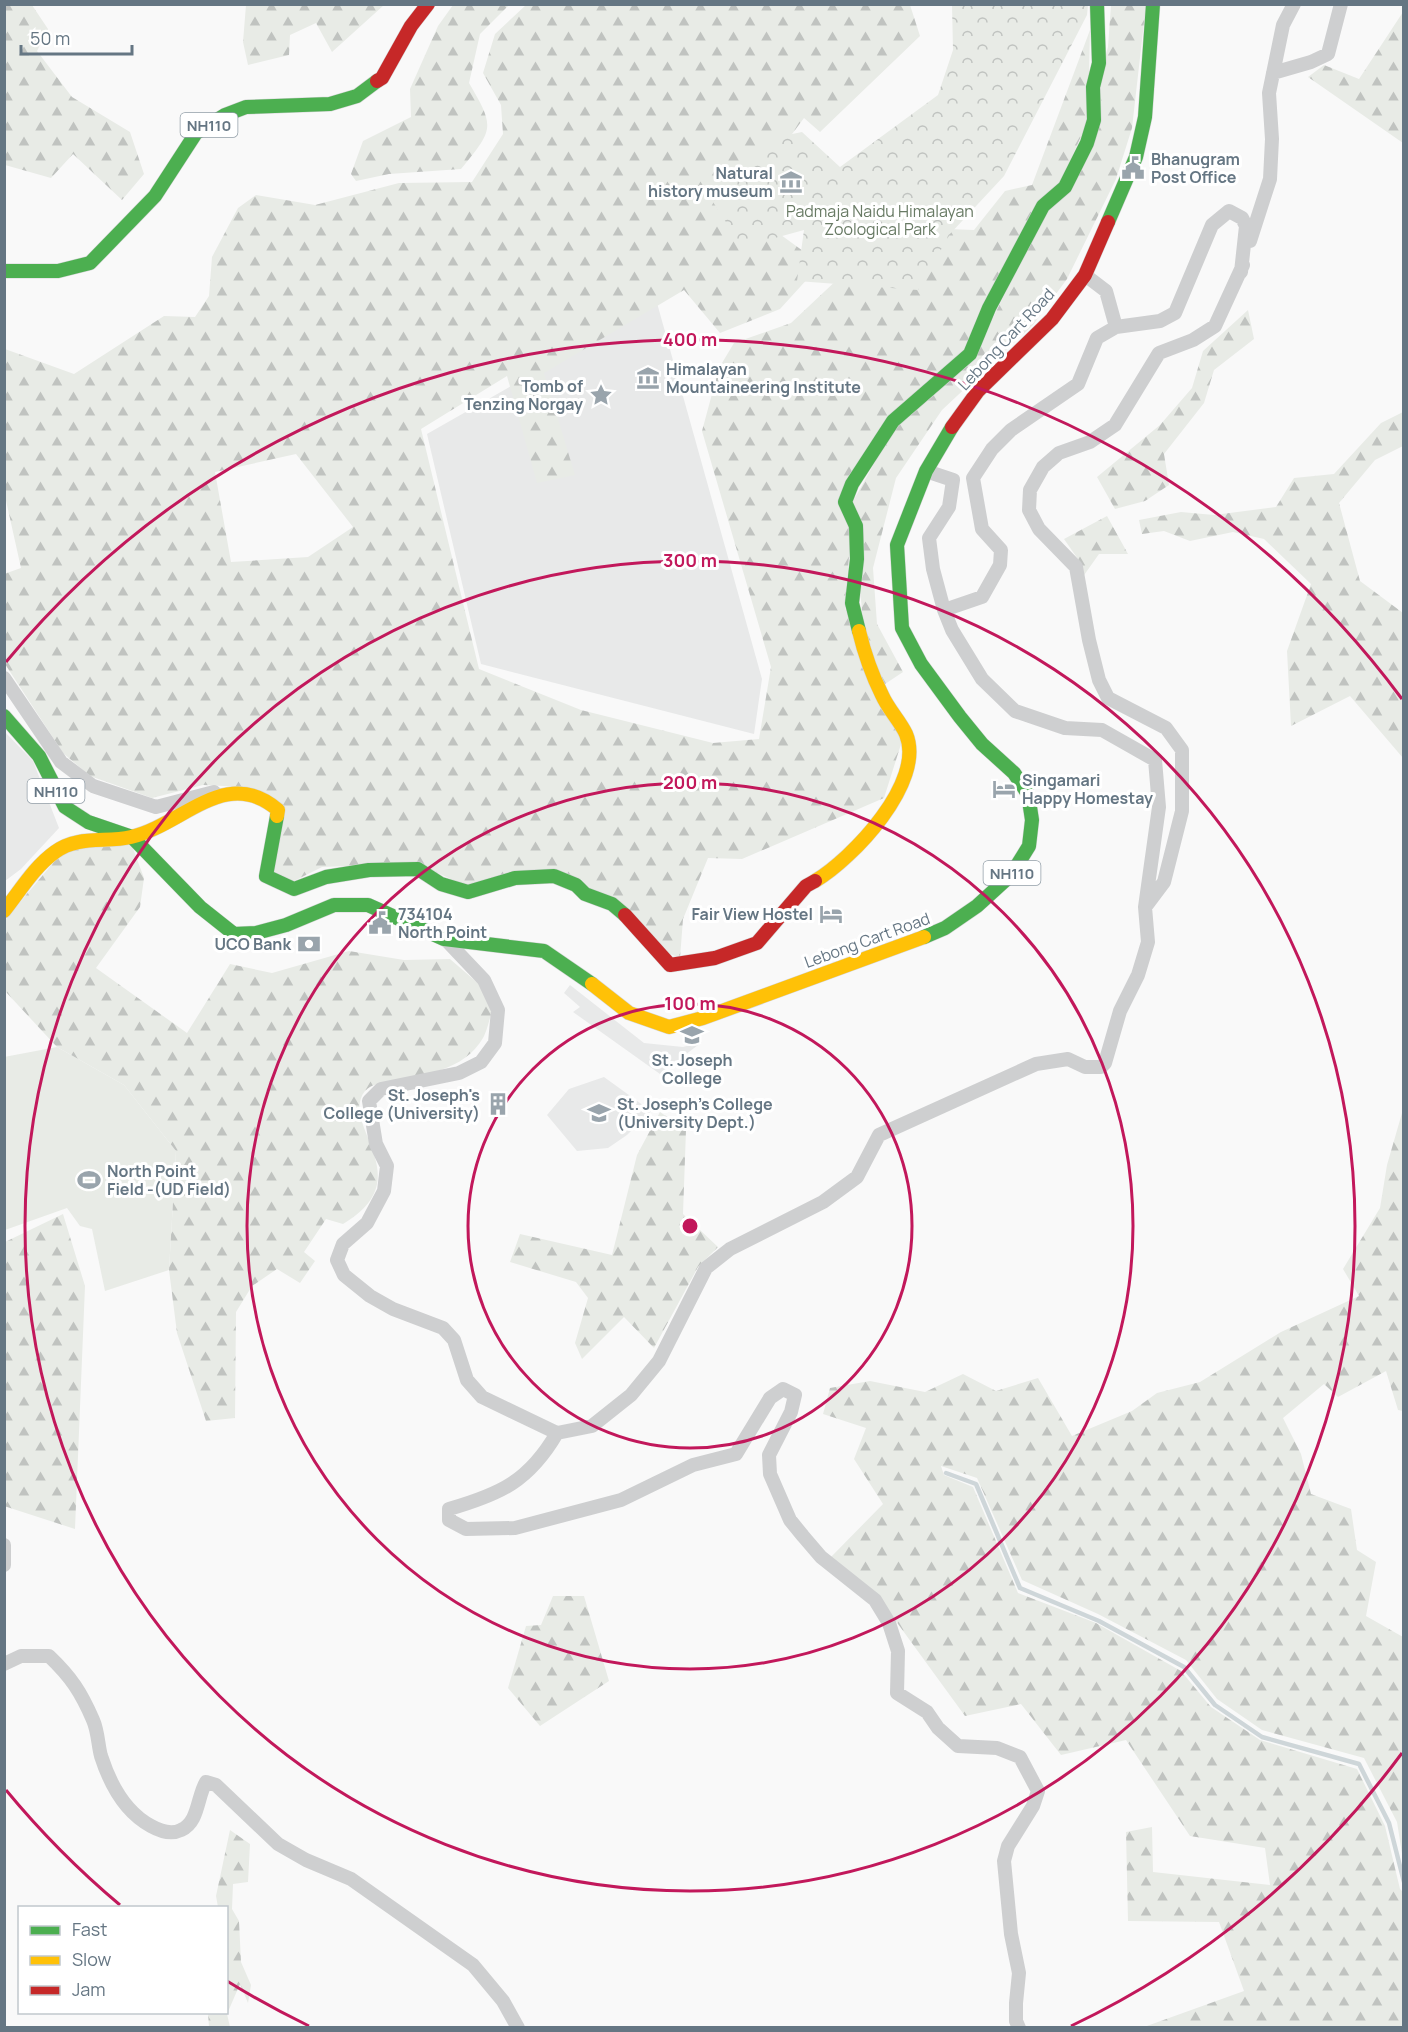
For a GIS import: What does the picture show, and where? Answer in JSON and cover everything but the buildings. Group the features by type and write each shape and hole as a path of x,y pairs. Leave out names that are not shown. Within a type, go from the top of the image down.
{"main road":[{"name":"NH110","path":"4,271 58,271 90,263 155,196 196,133 225,115 246,107 330,104 357,96 382,78 411,26 428,4"},
{"path":"4,911 55,852 83,841 132,837 190,809 227,795 246,792 271,801 278,810 266,876 294,889 326,875 367,869 418,869 428,880 468,892 515,878 562,876 578,883 585,894 619,906 654,953 670,965 715,958 757,943 782,917 806,886 833,870 861,843 902,787 910,753 906,735 882,696 862,645 852,603 857,560 856,526 845,502 852,484 893,421 970,354 988,308 1007,278 1043,206 1065,187 1087,143 1094,120 1093,87 1099,63 1097,4"},
{"name":"Lebong Cart Road","path":"4,716 39,756 59,800 65,807 88,822 132,837 200,907 234,934 256,933 286,925 334,905 368,905 444,939 544,951 567,965 629,1013 669,1027 703,1018 849,963 915,942 945,928 978,906 1011,875 1029,846 1032,820 1028,794 1014,774 982,744 960,717 921,664 902,628 897,545 926,471 952,426 978,391 1052,319 1085,275 1136,157 1145,117 1153,4"}],"street":[{"path":"1145,907 1164,882 1182,811 1182,750 1166,728 1108,698 1100,680 1089,640 1076,567 1039,529 1029,510 1030,490 1043,467 1059,453 1090,442 1115,424 1159,353 1193,340 1215,326 1241,272 1270,179 1272,139 1269,93 1283,25 1294,4"},
{"path":"1273,73 1311,62 1328,54 1341,4"},
{"path":"944,610 982,597 1000,565 1001,550 982,529 973,478 992,449 1011,430 1078,384 1097,339 1116,327 1160,321 1175,313 1212,225 1228,211 1242,218 1246,226 1241,272"},
{"path":"1085,275 1106,291 1116,327"},
{"path":"444,939 484,981 498,1010 495,1043 481,1062 459,1073 381,1089 369,1101 376,1144 387,1166 384,1191 368,1223 343,1244 337,1260 344,1275 370,1296 393,1309 443,1328 454,1340 467,1380 482,1397 557,1433 592,1426 631,1395 658,1361 706,1268 730,1249 755,1234 823,1202 857,1177 879,1135 1036,1064 1068,1059 1085,1067 1101,1067 1105,1063 1120,1011 1138,975 1148,942 1145,907 1159,807 1155,760 1102,730 1065,728 1015,711 982,679 952,630 933,569 929,538 949,507 953,480 926,471"},
{"path":"4,678 61,762 93,786 156,807 207,792 246,792"},
{"path":"557,1433 544,1455 523,1475 493,1497 449,1509 449,1520 466,1529 515,1528 621,1500 693,1465 736,1454 770,1398 783,1389 795,1395 791,1412 769,1455 770,1474 790,1520 821,1557 875,1600 889,1623 898,1651 897,1693 927,1712 938,1728 958,1746 997,1748 1020,1757 1038,1791 1033,1806 1008,1846 1005,1861 1011,1934 1019,1973 1016,2003 1019,2028"},
{"path":"4,1545 4,1565"},
{"path":"4,1664 21,1656 49,1656 72,1678 94,1722 101,1756 114,1789 136,1818 162,1832 182,1830 196,1815 198,1796 206,1782 216,1785 278,1844 306,1860 351,1879 472,1965 503,2001 518,2028"}],"shaded area":[{"name":"Himalayan Mountaineering Institute","path":"657,303 762,679 754,734 481,664 427,434"},
{"path":"4,731 33,761 59,828 21,869 5,881"},
{"name":"St. Joseph's College (University Dept.)","path":"570,985 644,1043 683,1047 702,1042 660,1074 573,1012 580,1007 564,993"},
{"name":"St. Joseph's College (University Dept.)","path":"604,1077 651,1111 627,1135 608,1148 577,1151 547,1115 569,1089"}],"green space":[{"path":"5,4 32,5 48,29 37,51 72,97 130,132 144,174 122,200 73,154 51,178 5,165"},
{"path":"384,4 332,52 316,23 290,35 289,55 248,65 243,42 246,5"},
{"path":"453,5 509,5 480,34 469,83 487,119 485,136 461,169 389,174 356,181 351,174 363,141 411,117 410,89 438,26"},
{"path":"526,5 910,5 920,36 820,132 804,118 746,196 759,219 821,264 780,309 720,333 684,290 544,373 575,475 537,483 507,376 421,429 479,669 581,710 713,743 759,739 771,667 702,431 719,368 734,343 791,323 858,260 921,228 974,230 1005,191 1032,185 1090,30 1088,121 1059,185 964,353 845,485 851,531 845,608 902,741 884,798 742,859 708,858 683,919 680,958 660,950 590,890 581,879 466,886 416,863 322,867 292,882 271,873 285,811 244,787 203,785 152,798 90,776 63,753 5,664 4,574 21,568 5,496 5,349 74,374 164,316 195,317 209,296 212,257 238,208 256,195 315,205 399,183 472,182 503,134 501,105 483,73 495,34","holes":["296,454 353,527 308,557 231,562 215,472"]},
{"name":"Padmaja Naidu Himalayan Zoological Park","path":"952,5 1088,5 1087,15 1004,176 950,234 918,290 797,281 804,230 742,247 713,202 768,139 802,132 840,167 938,95 953,50"},
{"path":"1111,5 1146,5 1132,128 1116,179 1067,279 1033,325 942,410 896,478 873,568 877,624 903,672 882,686 865,643 852,503 898,421 975,354 1047,209 1069,187 1108,47"},
{"path":"1403,12 1403,143 1308,77 1324,65 1359,79"},
{"path":"1248,310 1254,339 1214,370 1204,403 1164,454 1169,485 1145,501 1115,509 1097,477 1160,425 1192,388 1203,351"},
{"path":"1403,412 1403,446 1375,460 1339,503 1360,581 1403,613 1403,758 1350,696 1291,726 1287,651 1311,584 1264,539 1233,532 1190,541 1164,531 1142,534 1139,520 1181,512 1214,515 1276,507 1294,478 1334,474 1381,423"},
{"path":"1107,516 1128,554 1099,554 1082,578 1080,562 1064,539"},
{"path":"131,843 144,878 140,907 96,968 187,1033 230,964 272,973 349,951 404,960 450,959 480,985 492,1012 483,1038 475,1049 454,1065 442,1070 377,1084 365,1091 360,1105 361,1120 378,1170 376,1188 366,1206 343,1224 326,1219 304,1252 315,1261 300,1283 277,1269 252,1286 236,1312 235,1418 206,1421 177,1333 169,1270 176,1151 124,1085 57,1047 5,991 5,920 58,857 73,849"},
{"name":"North Point Field -(UD Field)","path":"57,1047 124,1085 176,1151 169,1270 105,1291 92,1229 80,1226 67,1208 5,1230 4,1057"},
{"path":"660,1112 686,1130 683,1214 718,1247 698,1267 654,1348 624,1317 582,1359 575,1343 588,1298 576,1282 510,1262 520,1234 612,1255 637,1155"},
{"path":"1402,1113 1403,1411 1398,1410 1386,1371 1338,1397 1324,1384 1283,1418 1301,1454 1311,1494 1351,1509 1357,1550 1376,1562 1366,1616 1403,1637 1403,1860 1397,1822 1364,1758 1262,1730 1217,1699 1186,1660 1098,1614 1022,1580 977,1478 941,1466 944,1475 973,1487 1018,1593 1096,1623 1181,1671 1211,1707 1260,1740 1357,1769 1385,1826 1400,1889 1403,1892 1403,2027 1144,2027 1244,1991 1219,1922 1128,1921 1126,1832 1152,1827 1153,1872 1270,1885 1265,1848 1190,1836 1126,1740 1061,1755 1021,1704 965,1716 874,1591 831,1557 883,1504 854,1459 866,1428 823,1414 830,1388 870,1381 925,1392 963,1374 996,1391 1038,1378 1072,1436 1132,1411 1157,1393 1200,1382 1281,1332 1359,1296 1343,1269 1380,1208 1387,1165"},
{"path":"63,1214 85,1286 75,1529 4,1506 5,1242"},
{"path":"553,1596 584,1596 609,1681 540,1726 508,1688 526,1626 541,1625"},
{"path":"230,1830 250,1844 248,1882 233,1884 232,1909 239,1921 241,1962 251,1985 248,2003 240,1984 228,2012 228,1906 218,1906 216,1896"},
{"path":"208,2014 227,2014 230,2027 209,2027"}],"waterway":[{"path":"946,1473 976,1484 1020,1588 1099,1621 1184,1667 1215,1705 1262,1737 1359,1764 1389,1823 1404,1882"}],"traffic: fast":[{"path":"859,631 852,603 857,559 856,526 845,502 852,484 893,421 970,354 989,308 1043,206 1065,187 1087,143 1094,120 1093,87 1099,63 1097,4"},
{"path":"1108,222 1136,157 1145,117 1153,4"},
{"path":"4,271 58,271 90,263 155,196 196,133 225,115 246,107 330,104 357,96 377,81"},
{"path":"924,937 945,928 977,906 1011,875 1029,846 1032,820 1028,794 1014,773 982,744 960,717 921,664 902,628 897,545 926,471 952,427"},
{"path":"4,716 39,756 65,807 88,822 132,837 200,907 234,934 256,933 286,925 334,905 368,905 444,939 544,951 592,984"},
{"path":"277,816 266,876 294,889 326,877 369,870 418,869 441,884 468,892 515,878 554,876 576,885 585,894 612,904 625,915"}],"traffic: slow":[{"path":"815,881 848,856 882,817 896,796 905,774 909,753 906,734 878,687 859,631"},
{"path":"4,911 40,865 55,852 73,843 131,837 150,831 204,802 222,796 240,794 259,798 278,810 277,816"},
{"path":"592,984 629,1013 669,1027 703,1018 924,937"}],"traffic: jam":[{"path":"377,81 382,78 411,26 428,4"},
{"path":"952,427 978,391 1052,319 1085,275 1108,222"},
{"path":"625,915 670,965 715,958 757,943 806,886 815,881"}],"place":[{"name":"Bhanugram Post Office","path":"1133,168"},
{"name":"Natural history museum","path":"791,182"},
{"name":"Himalayan Mountaineering Institute","path":"648,378"},
{"name":"Tomb of Tenzing Norgay","path":"601,395"},
{"name":"Singamari Happy Homestay","path":"1004,789"},
{"name":"Fair View Hostel","path":"831,914"},
{"name":"734104 North Point","path":"380,923"},
{"name":"UCO Bank","path":"309,944"},
{"name":"St. Joseph College","path":"692,1035"},
{"name":"St. Joseph's College (University)","path":"498,1104"},
{"name":"St. Joseph's College (University Dept.)","path":"599,1113"},
{"name":"North Point Field -(UD Field)","path":"89,1180"}]}
